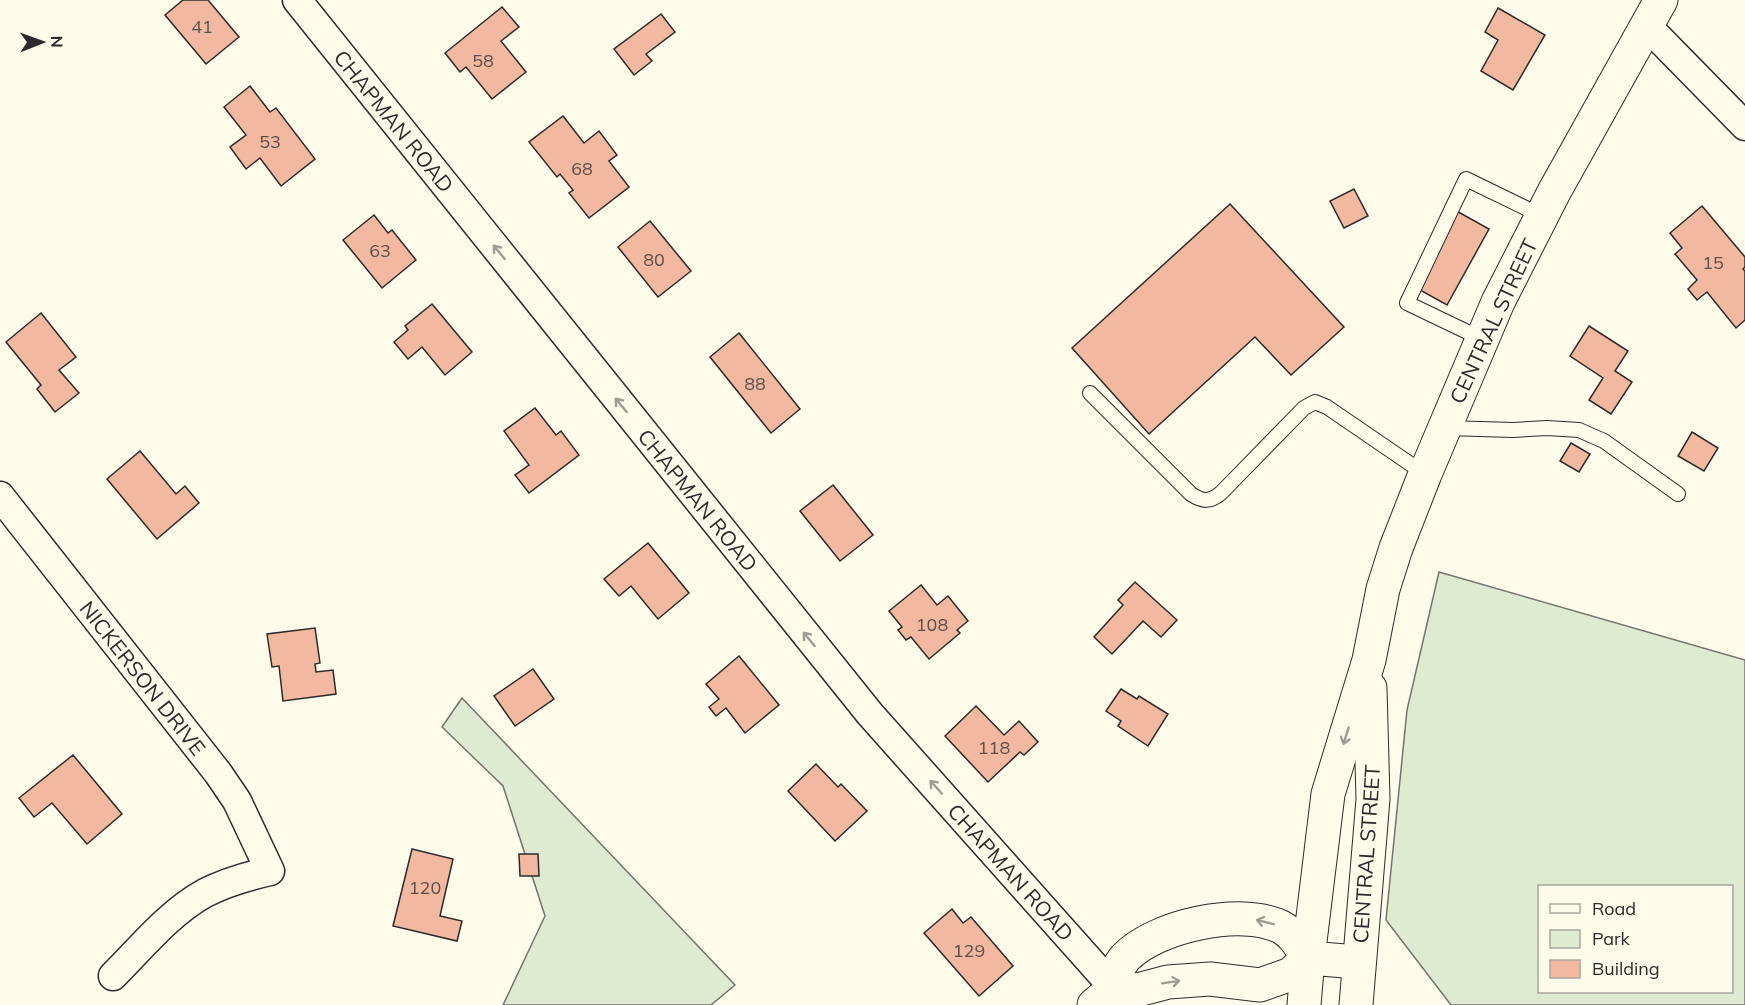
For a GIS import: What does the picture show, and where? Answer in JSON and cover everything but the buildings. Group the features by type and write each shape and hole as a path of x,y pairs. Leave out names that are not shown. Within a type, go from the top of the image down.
{"main road":[{"name":"CENTRAL STREET","path":"1369,660 1373,799 1358,962 1308,958 1328,794 1369,660 1383,589 1396,548 1498,302 1542,216 1654,13"},
{"path":"1104,996 1123,960 1136,949 1168,933 1211,921 1253,920 1279,926 1290,933 1308,958 1304,1005"},
{"path":"1104,996 1168,982 1210,979 1260,986 1291,974 1308,958"},
{"path":"1356,1005 1358,962"}],"street":[{"name":"CHAPMAN ROAD","path":"297,0 870,714 1104,996"},
{"path":"1654,13 1745,126"},
{"name":"NICKERSON DRIVE","path":"0,496 218,773 237,801 270,871 237,879 206,893 176,913 113,976"}],"lane":[{"path":"1482,339 1407,303 1466,179 1542,216"},
{"path":"1090,393 1191,494 1201,501 1212,500 1221,493 1304,408 1315,402 1327,406 1425,474"},
{"path":"1444,428 1579,430 1604,441 1678,494"}],"green space":[{"path":"1439,572 1745,660 1745,1005 1451,1005 1386,920 1407,710"},
{"path":"462,698 735,985 711,1005 503,1005 545,916 503,786 442,727"}]}
